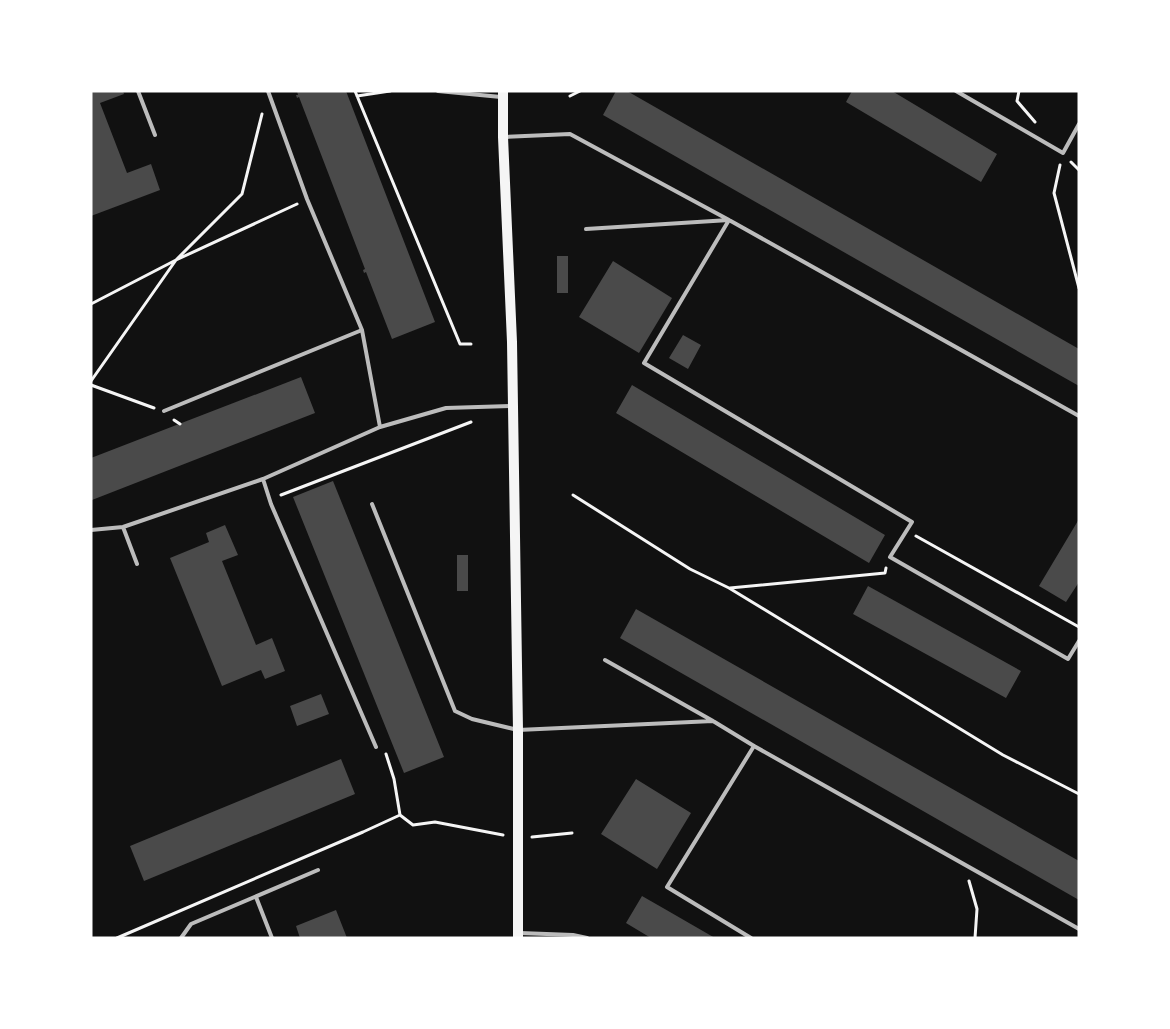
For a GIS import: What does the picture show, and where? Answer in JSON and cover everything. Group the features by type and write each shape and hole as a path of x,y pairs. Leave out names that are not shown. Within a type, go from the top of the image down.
{"main road":[{"path":"503,94 503,137 512,342 518,730 518,936"}],"lane":[{"path":"138,91 155,135"},
{"path":"268,91 307,199 362,330 380,427"},
{"path":"438,91 503,94"},
{"path":"956,91 1063,153 1079,124"},
{"path":"503,137 570,134 729,220 1079,416"},
{"path":"586,229 729,220"},
{"path":"729,220 644,363 912,522 890,557 1068,659 1079,640"},
{"path":"164,411 362,330"},
{"path":"91,530 124,527 263,479 380,427 446,408 513,406"},
{"path":"263,479 275,512 376,747"},
{"path":"372,504 455,711 472,719 518,730 713,720"},
{"path":"124,527 137,564"},
{"path":"606,660 965,866 1079,929"},
{"path":"751,938 667,887 754,746"},
{"path":"181,938 191,924 318,870"},
{"path":"256,897 272,938"},
{"path":"518,936 573,935 587,938"}],"path":[{"path":"355,91 460,344 471,344"},
{"path":"357,96 390,91"},
{"path":"570,96 580,91"},
{"path":"1019,91 1017,101 1037,123"},
{"path":"91,381 176,260 242,194 262,110"},
{"path":"1063,153 1054,193 1079,288"},
{"path":"91,304 176,260 307,199"},
{"path":"91,385 164,411"},
{"path":"284,504 280,495 471,422"},
{"path":"573,495 690,569 729,588 1003,755 1079,794"},
{"path":"906,531 1079,627"},
{"path":"729,588 885,573 890,557"},
{"path":"386,753 394,779 400,815 413,825 435,822 472,830"},
{"path":"117,938 400,815"},
{"path":"965,866 977,909 975,938"}],"building":[{"path":"91,91 123,91 124,94 100,103 127,173 151,164 160,190 91,216"},
{"path":"297,91 346,91 435,322 392,339 366,272 364,273 363,270 365,269 299,97 297,98"},
{"path":"616,91 627,91 1079,349 1079,386 603,115"},
{"path":"852,91 892,91 997,154 981,182 846,102"},
{"path":"557,256 568,256 568,293 557,293"},
{"path":"613,261 672,298 639,353 579,317"},
{"path":"683,335 701,345 688,369 669,358"},
{"path":"301,377 315,413 92,500 91,458"},
{"path":"632,385 885,535 869,563 616,413"},
{"path":"333,481 444,757 404,773 293,497"},
{"path":"1079,519 1079,582 1066,602 1039,586"},
{"path":"225,525 238,555 222,561 256,645 272,638 285,671 265,679 261,670 222,686 170,558 209,542 206,533"},
{"path":"457,555 468,555 468,591 457,591"},
{"path":"868,586 1021,671 1006,698 853,614"},
{"path":"636,609 1079,861 1079,900 620,638"},
{"path":"321,694 329,714 297,726 290,706"},
{"path":"341,759 355,794 144,881 130,846"},
{"path":"636,779 691,813 657,869 601,834"},
{"path":"642,896 715,938 651,938 626,923"},
{"path":"336,910 347,938 300,938 296,926"}]}
